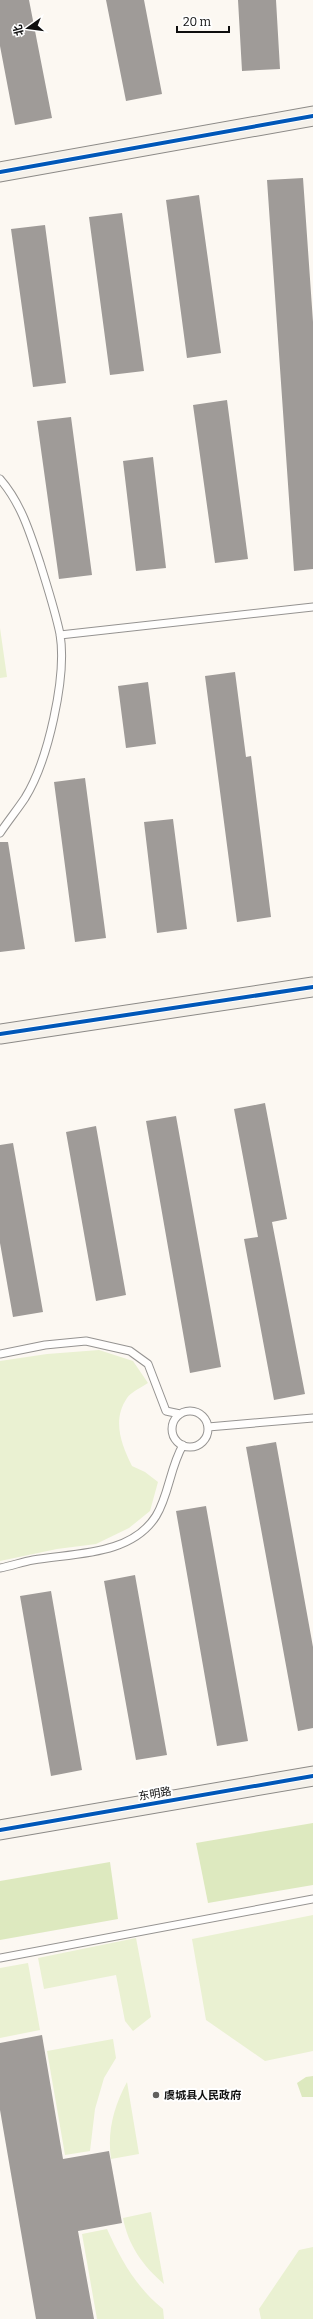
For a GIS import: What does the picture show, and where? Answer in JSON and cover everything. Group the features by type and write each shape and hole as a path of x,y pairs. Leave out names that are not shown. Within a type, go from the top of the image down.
{"street":[{"path":"0,172 313,116"},
{"path":"0,1034 313,987"},
{"name":"东明路","path":"0,1830 313,1776"}],"lane":[{"path":"0,479 12,493 30,534 60,635 60,674 55,711 45,754 25,798 0,833"},
{"path":"60,635 313,607"},
{"path":"0,1354 46,1345 86,1341 130,1351 148,1364 166,1410 180,1414"},
{"path":"188,1411 197,1412 205,1418 208,1427 207,1436 201,1443 193,1447 183,1445 176,1440 173,1431 174,1422 180,1414 188,1411"},
{"path":"208,1427 313,1418"},
{"path":"0,1568 32,1560 82,1554 105,1549 136,1536 156,1516 177,1456 183,1445"},
{"path":"0,1958 313,1900"}],"green space":[{"path":"0,628 7,677 0,678"},
{"path":"99,1350 133,1361 148,1383 127,1398 122,1406 119,1423 124,1449 132,1466 145,1472 158,1482 150,1511 129,1528 96,1544 57,1549 0,1561 0,1361 47,1354"},
{"path":"313,1823 313,1885 208,1903 196,1843"},
{"path":"110,1862 118,1919 0,1940 0,1881"},
{"path":"313,1915 313,2051 265,2061 206,2020 192,1939"},
{"path":"136,1938 151,2017 133,2031 125,2021 116,1975 44,1989 38,1958"},
{"path":"28,1963 40,2030 0,2038 0,1968"},
{"path":"113,2039 116,2058 104,2078 95,2109 90,2151 65,2155 47,2051"},
{"path":"313,2076 313,2097 302,2097 297,2083 306,2077"},
{"path":"127,2082 139,2154 111,2159 110,2139 113,2119 118,2100"},
{"path":"151,2212 164,2284 149,2270 133,2246 125,2228 123,2218"},
{"path":"107,2229 124,2262 137,2282 153,2301 163,2309 164,2319 97,2319 82,2234"},
{"path":"313,2247 313,2319 261,2319 259,2309 299,2250"}],"building":[{"path":"0,0 29,0 52,118 15,125 0,46"},
{"path":"106,0 144,0 162,94 126,101"},
{"path":"238,0 276,0 280,69 242,71"},
{"path":"303,178 313,322 313,569 294,571 267,180"},
{"path":"199,195 221,353 187,358 166,200"},
{"path":"122,213 144,371 110,375 89,217"},
{"path":"45,225 66,383 33,387 11,229"},
{"path":"227,400 248,559 215,563 193,405"},
{"path":"71,417 92,575 59,579 37,421"},
{"path":"153,457 166,568 136,571 123,461"},
{"path":"235,672 246,757 251,756 271,917 237,922 205,676"},
{"path":"148,682 156,744 126,748 118,686"},
{"path":"85,778 106,938 75,942 54,782"},
{"path":"173,819 187,929 157,933 144,822"},
{"path":"0,842 8,842 25,949 0,952"},
{"path":"265,1103 287,1219 272,1222 305,1394 274,1400 244,1239 258,1237 234,1109"},
{"path":"176,1116 221,1367 190,1373 146,1121"},
{"path":"96,1126 126,1295 96,1301 66,1132"},
{"path":"13,1143 43,1312 13,1317 0,1243 0,1145"},
{"path":"276,1442 313,1647 313,1728 298,1731 246,1447"},
{"path":"206,1506 248,1741 217,1746 176,1511"},
{"path":"135,1575 167,1755 136,1760 104,1581"},
{"path":"51,1591 82,1770 51,1776 20,1596"},
{"path":"42,2035 63,2159 109,2151 122,2223 78,2231 94,2319 36,2319 0,2110 0,2043"}],"cycle path":[{"path":"0,172 313,116"},
{"path":"0,1034 313,987"},
{"path":"0,1830 313,1776"}],"place":[{"name":"虞城县人民政府","path":"156,2095"}]}
